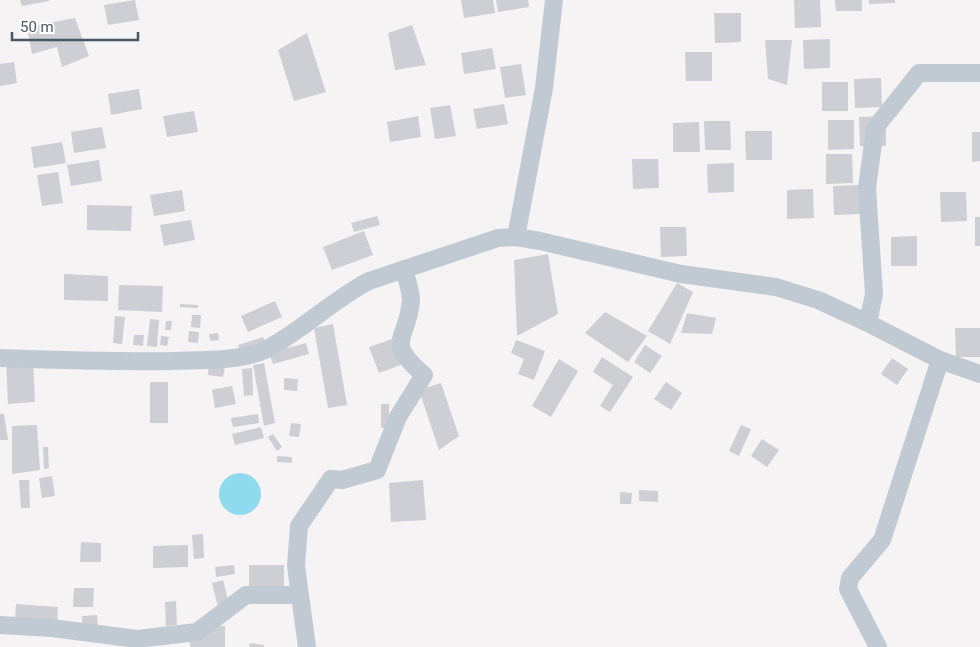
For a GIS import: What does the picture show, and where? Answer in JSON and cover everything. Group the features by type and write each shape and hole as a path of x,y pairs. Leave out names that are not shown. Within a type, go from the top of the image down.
{"street":[{"path":"516,237 544,88 554,0"},
{"path":"868,322 874,294 867,188 875,128 919,73 980,73"},
{"path":"0,358 108,362 198,360 234,357 263,351 295,332 351,290 369,280 498,238 516,237 601,254 681,274 776,287 818,300 868,322 940,360 980,374"},
{"path":"307,647 296,566 299,526 331,479 342,480 377,470 398,417 424,375 406,360 400,343 411,299 404,269"},
{"path":"878,647 848,590 850,578 882,540 940,360"},
{"path":"0,625 52,628 137,640 197,632 246,596 300,595"}],"water":[{"path":"244,473 252,476 258,482 261,494 258,506 252,512 236,515 228,512 222,506 219,490 222,482 228,476"}],"building":[{"path":"20,0 49,0 49,1 22,6"},
{"path":"135,0 139,20 108,25 104,5"},
{"path":"461,0 493,0 495,13 464,18"},
{"path":"496,0 528,0 529,7 498,12"},
{"path":"794,0 820,0 821,27 795,28"},
{"path":"835,0 862,0 862,11 836,11"},
{"path":"869,0 895,0 895,3 869,4"},
{"path":"714,13 741,13 741,42 715,43"},
{"path":"75,18 89,56 62,67 57,47 32,54 27,27"},
{"path":"412,25 426,65 395,70 388,33"},
{"path":"307,33 326,92 294,101 278,50"},
{"path":"830,39 830,68 804,69 803,40"},
{"path":"765,40 792,40 787,85 768,79"},
{"path":"492,48 496,69 464,74 461,53"},
{"path":"685,52 712,52 712,81 686,81"},
{"path":"14,62 17,83 0,86 0,64"},
{"path":"521,64 526,95 505,98 500,67"},
{"path":"881,78 882,107 855,108 854,79"},
{"path":"822,82 848,82 848,111 822,111"},
{"path":"139,89 142,109 111,115 108,94"},
{"path":"504,104 508,124 477,129 473,109"},
{"path":"450,105 456,136 435,139 430,108"},
{"path":"194,111 198,132 167,137 163,116"},
{"path":"418,116 421,137 390,142 387,122"},
{"path":"886,116 886,146 860,146 859,117"},
{"path":"828,120 854,120 854,149 828,150"},
{"path":"704,121 730,121 731,150 705,150"},
{"path":"699,122 700,152 673,152 673,123"},
{"path":"102,127 106,148 74,153 71,132"},
{"path":"745,131 772,131 772,160 746,160"},
{"path":"972,132 980,132 980,161 972,162"},
{"path":"62,142 66,163 34,168 31,147"},
{"path":"826,154 852,154 853,183 826,184"},
{"path":"632,159 658,159 659,188 633,189"},
{"path":"99,160 102,181 71,186 67,165"},
{"path":"734,163 734,192 708,193 707,164"},
{"path":"58,172 63,203 42,206 37,175"},
{"path":"860,185 860,214 834,215 833,186"},
{"path":"813,189 814,218 787,219 787,190"},
{"path":"182,190 185,211 154,216 150,195"},
{"path":"940,192 966,192 967,221 941,222"},
{"path":"87,205 132,206 131,231 87,230"},
{"path":"377,216 380,225 354,232 351,223"},
{"path":"975,217 980,217 980,246 975,246"},
{"path":"191,220 195,240 164,246 160,225"},
{"path":"660,227 686,227 687,256 661,257"},
{"path":"364,231 373,255 332,270 323,247"},
{"path":"917,236 917,266 891,266 891,237"},
{"path":"548,254 558,314 517,336 514,260"},
{"path":"64,274 108,276 108,301 64,300"},
{"path":"677,283 693,292 670,344 648,331"},
{"path":"119,285 163,286 162,312 118,310"},
{"path":"275,301 282,317 248,332 241,316"},
{"path":"180,304 198,305 198,308 180,307"},
{"path":"605,312 647,336 628,362 585,333"},
{"path":"687,313 716,318 712,334 681,333"},
{"path":"192,315 201,315 200,328 191,327"},
{"path":"115,316 125,317 122,344 113,343"},
{"path":"150,319 159,320 157,347 147,346"},
{"path":"166,321 172,321 171,330 165,330"},
{"path":"333,324 347,405 328,408 314,328"},
{"path":"955,328 980,328 980,357 956,357"},
{"path":"189,331 199,332 198,343 188,342"},
{"path":"218,333 219,340 210,341 209,334"},
{"path":"134,335 144,335 143,346 133,345"},
{"path":"161,336 169,337 167,346 160,345"},
{"path":"263,337 265,342 240,351 238,345"},
{"path":"392,339 401,365 379,373 369,347"},
{"path":"516,340 545,351 534,380 518,374 524,359 511,353"},
{"path":"306,343 309,354 273,364 269,353"},
{"path":"645,345 662,356 650,373 634,362"},
{"path":"602,357 633,377 610,412 600,406 613,385 593,372"},
{"path":"892,358 908,369 897,385 881,374"},
{"path":"559,359 578,371 551,417 532,406"},
{"path":"33,360 35,402 8,404 6,361"},
{"path":"264,363 275,423 264,426 253,365"},
{"path":"209,364 225,366 223,377 208,375"},
{"path":"252,368 253,395 244,396 242,369"},
{"path":"284,378 298,379 297,391 284,390"},
{"path":"150,382 168,382 168,423 150,423"},
{"path":"666,382 682,393 671,410 654,399"},
{"path":"441,383 459,436 439,450 419,390"},
{"path":"232,386 236,404 215,408 212,390"},
{"path":"381,404 389,404 389,428 381,428"},
{"path":"0,414 4,414 8,440 0,440"},
{"path":"258,414 259,423 233,427 231,418"},
{"path":"291,423 301,424 299,437 289,436"},
{"path":"37,425 40,470 12,474 12,426"},
{"path":"741,425 751,429 739,456 729,451"},
{"path":"261,427 264,438 235,445 232,434"},
{"path":"273,434 282,447 277,451 268,437"},
{"path":"762,439 779,450 767,467 751,456"},
{"path":"43,447 48,447 49,468 44,469"},
{"path":"277,456 292,457 292,463 277,462"},
{"path":"52,476 55,496 42,498 39,478"},
{"path":"19,480 29,480 30,508 21,508"},
{"path":"423,480 426,520 391,522 389,483"},
{"path":"639,490 658,491 658,502 639,501"},
{"path":"620,492 632,493 631,504 620,504"},
{"path":"203,534 204,558 194,559 192,535"},
{"path":"81,542 101,543 101,562 80,562"},
{"path":"188,545 188,567 153,568 153,546"},
{"path":"234,565 235,574 216,577 215,567"},
{"path":"249,565 284,565 284,586 249,587"},
{"path":"223,580 229,604 218,607 212,583"},
{"path":"74,588 94,588 93,607 73,607"},
{"path":"176,601 177,625 166,626 165,602"},
{"path":"16,604 58,607 57,623 15,620"},
{"path":"97,615 98,629 82,629 82,616"},
{"path":"190,626 225,626 225,647 190,647"},
{"path":"250,643 264,645 264,647 249,647"}]}
